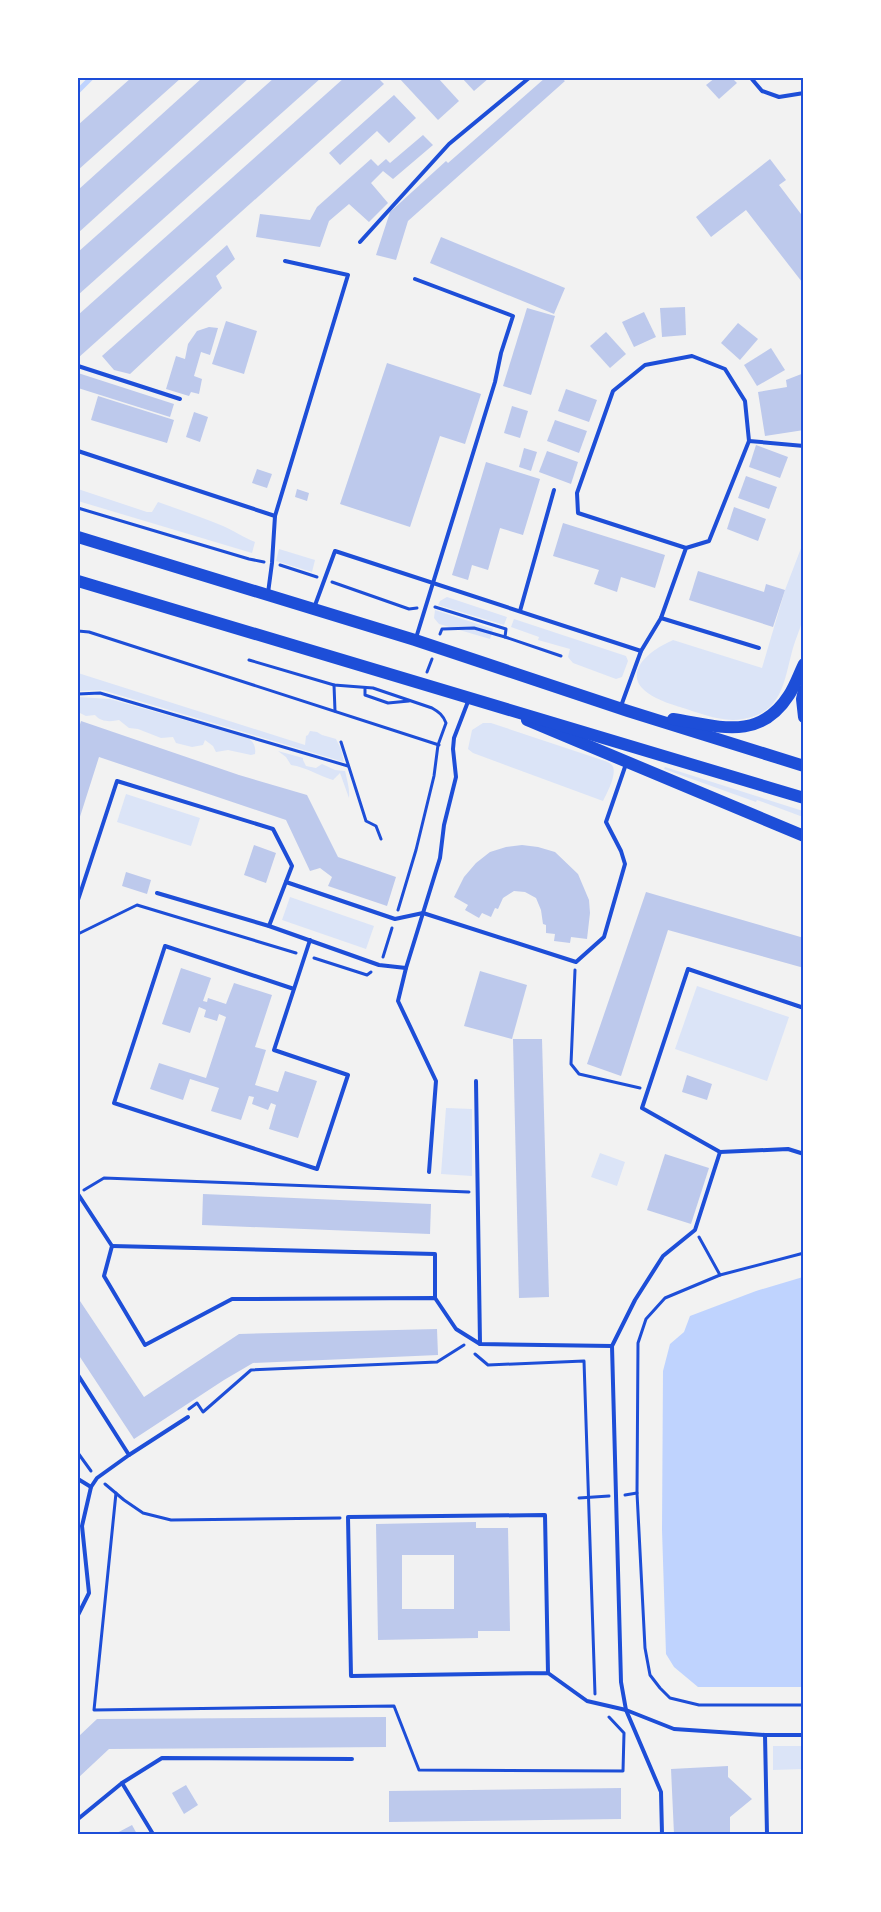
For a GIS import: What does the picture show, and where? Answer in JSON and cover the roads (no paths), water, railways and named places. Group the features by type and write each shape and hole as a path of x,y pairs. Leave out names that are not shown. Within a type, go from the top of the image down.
{"main road":[{"path":"78,537 416,640 624,710 804,766"},
{"path":"78,581 804,798"},
{"path":"624,710 720,727 746,727 758,724 779,709 790,694 804,664"},
{"path":"804,690 802,699 804,717"},
{"path":"495,706 804,836"}],"lane":[{"path":"360,242 449,144 529,78"},
{"path":"751,78 762,91 779,97 804,93"},
{"path":"268,595 275,516 348,275 285,261"},
{"path":"415,280 513,316 501,354 495,382 416,640"},
{"path":"692,356 725,369 745,401 749,441 709,541 686,548 578,513 577,492 613,392 645,365 692,356"},
{"path":"78,366 180,400"},
{"path":"749,441 804,446"},
{"path":"78,451 275,516"},
{"path":"520,611 554,490"},
{"path":"624,710 641,651 661,618 686,548"},
{"path":"314,608 335,550 641,651"},
{"path":"661,618 759,648"},
{"path":"429,1172 436,1081 398,1001 406,968 440,858 444,825 456,777 453,749 454,738 470,698"},
{"path":"286,882 395,919 423,913 576,962 604,937 625,864 621,851 606,822 627,762"},
{"path":"78,900 117,781 274,829 292,866 269,926"},
{"path":"157,893 269,926 379,964 406,968"},
{"path":"294,989 165,946 114,1103 317,1169 348,1075 274,1050 294,989 305,955 310,940"},
{"path":"804,1008 688,969 642,1108 720,1152 788,1149 804,1154"},
{"path":"476,1081 480,1344"},
{"path":"662,1834 661,1792 626,1710 621,1682 612,1346 635,1300 664,1256 695,1230 720,1152"},
{"path":"78,1194 112,1246 104,1276 145,1345 232,1299 435,1298"},
{"path":"112,1246 435,1254 435,1298 456,1329 480,1344 612,1346"},
{"path":"78,1375 129,1455"},
{"path":"78,1615 89,1593 82,1526 91,1487 97,1478 188,1417"},
{"path":"78,1479 91,1487"},
{"path":"548,1673 545,1515 348,1518 351,1676 548,1673 586,1701 626,1710 674,1729 765,1735 804,1734"},
{"path":"765,1735 767,1834"},
{"path":"78,1819 122,1783 162,1758 352,1760"},
{"path":"122,1783 153,1834"}],"water":[{"path":"803,1277 803,1687 698,1687 674,1667 666,1654 662,1530 663,1371 670,1344 684,1332 690,1316 756,1291"}],"waterway":[{"path":"78,91 91,78"}]}
